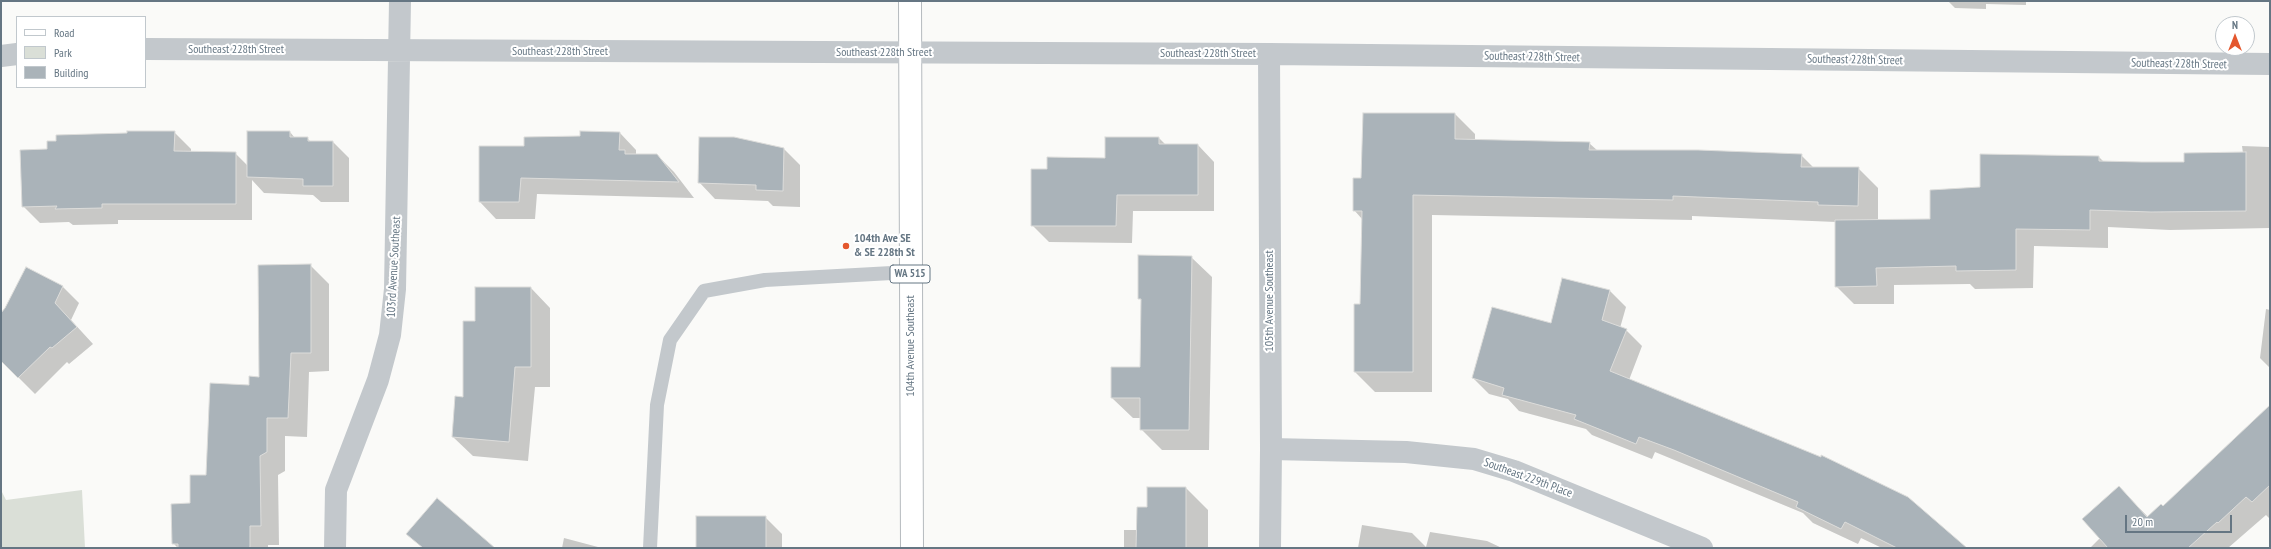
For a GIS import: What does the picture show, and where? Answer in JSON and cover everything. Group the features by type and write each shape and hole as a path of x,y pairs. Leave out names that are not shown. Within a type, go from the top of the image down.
{"main road":[{"name":"104th Avenue Southeast","path":"910,1 912,548"}],"street":[{"name":"103rd Avenue Southeast","path":"335,548 336,490 378,380 390,335 396,289 400,1"},
{"name":"Southeast 228th Street","path":"146,49 1269,54 2270,64"},
{"path":"1,56 16,54"},
{"name":"105th Avenue Southeast","path":"1269,54 1271,449 1270,548"},
{"name":"Southeast 229th Place","path":"1271,449 1406,452 1474,459 1514,471 1702,548"}],"lane":[{"path":"650,548 656,405 670,340 704,292 765,280 910,272"}],"green space":[{"path":"1,490 6,500 82,490 85,548 1,548"}],"building":[{"path":"1363,113 1455,113 1455,139 1590,142 1589,150 1698,150 1802,154 1801,167 1859,167 1858,206 1818,205 1818,202 1673,196 1673,200 1413,195 1413,372 1354,372 1354,304 1360,304 1362,211 1353,211 1353,178 1361,178"},
{"path":"127,131 175,131 174,151 236,152 236,204 102,204 102,208 55,209 57,206 22,207 20,150 47,149 47,141 56,141 56,135 127,133"},
{"path":"247,131 290,131 290,137 308,137 308,141 333,141 333,186 303,186 303,179 247,177"},
{"path":"580,131 620,132 619,150 625,150 625,154 657,154 679,182 521,178 519,202 479,202 479,146 524,146 524,137 580,136"},
{"path":"699,137 734,137 784,148 783,191 756,190 756,185 698,183"},
{"path":"1105,137 1159,137 1159,144 1198,144 1198,195 1117,195 1116,226 1031,226 1031,169 1047,169 1047,157 1105,158"},
{"path":"2246,152 2246,211 2151,212 2090,210 2090,230 2016,229 2016,270 1956,271 1956,266 1876,268 1877,286 1835,287 1835,220 1930,219 1930,190 1980,187 1980,154 2099,156 2099,161 2184,162 2184,153"},
{"path":"1138,255 1192,256 1189,430 1140,430 1140,398 1111,398 1111,367 1140,367 1141,299 1138,299"},
{"path":"311,264 311,353 291,353 288,418 267,418 267,452 260,456 261,526 250,526 250,547 248,548 178,548 178,544 172,544 171,504 190,503 190,475 206,475 210,383 249,385 249,376 259,377 258,265"},
{"path":"26,267 63,286 55,303 77,327 52,348 50,347 18,378 1,361 1,313"},
{"path":"1562,278 1610,290 1602,320 1627,329 1610,371 1821,457 1821,455 1908,497 1967,548 1897,548 1845,522 1841,529 1796,507 1798,502 1674,450 1639,437 1636,444 1574,419 1576,415 1502,395 1504,388 1472,378 1492,307 1551,323"},
{"path":"475,287 531,287 531,367 515,367 509,442 452,437 455,396 463,397 463,321 475,321"},
{"path":"2270,405 2270,485 2252,502 2246,497 2188,548 2108,548 2082,519 2119,486 2147,517 2161,504 2163,506"},
{"path":"1147,487 1186,487 1186,548 1136,548 1137,507 1147,507"},
{"path":"437,498 495,548 423,548 406,534"},
{"path":"696,516 766,516 766,548 696,548"}],"place":[{"name":"104th Ave SE & SE 228th St","path":"846,246"}]}
